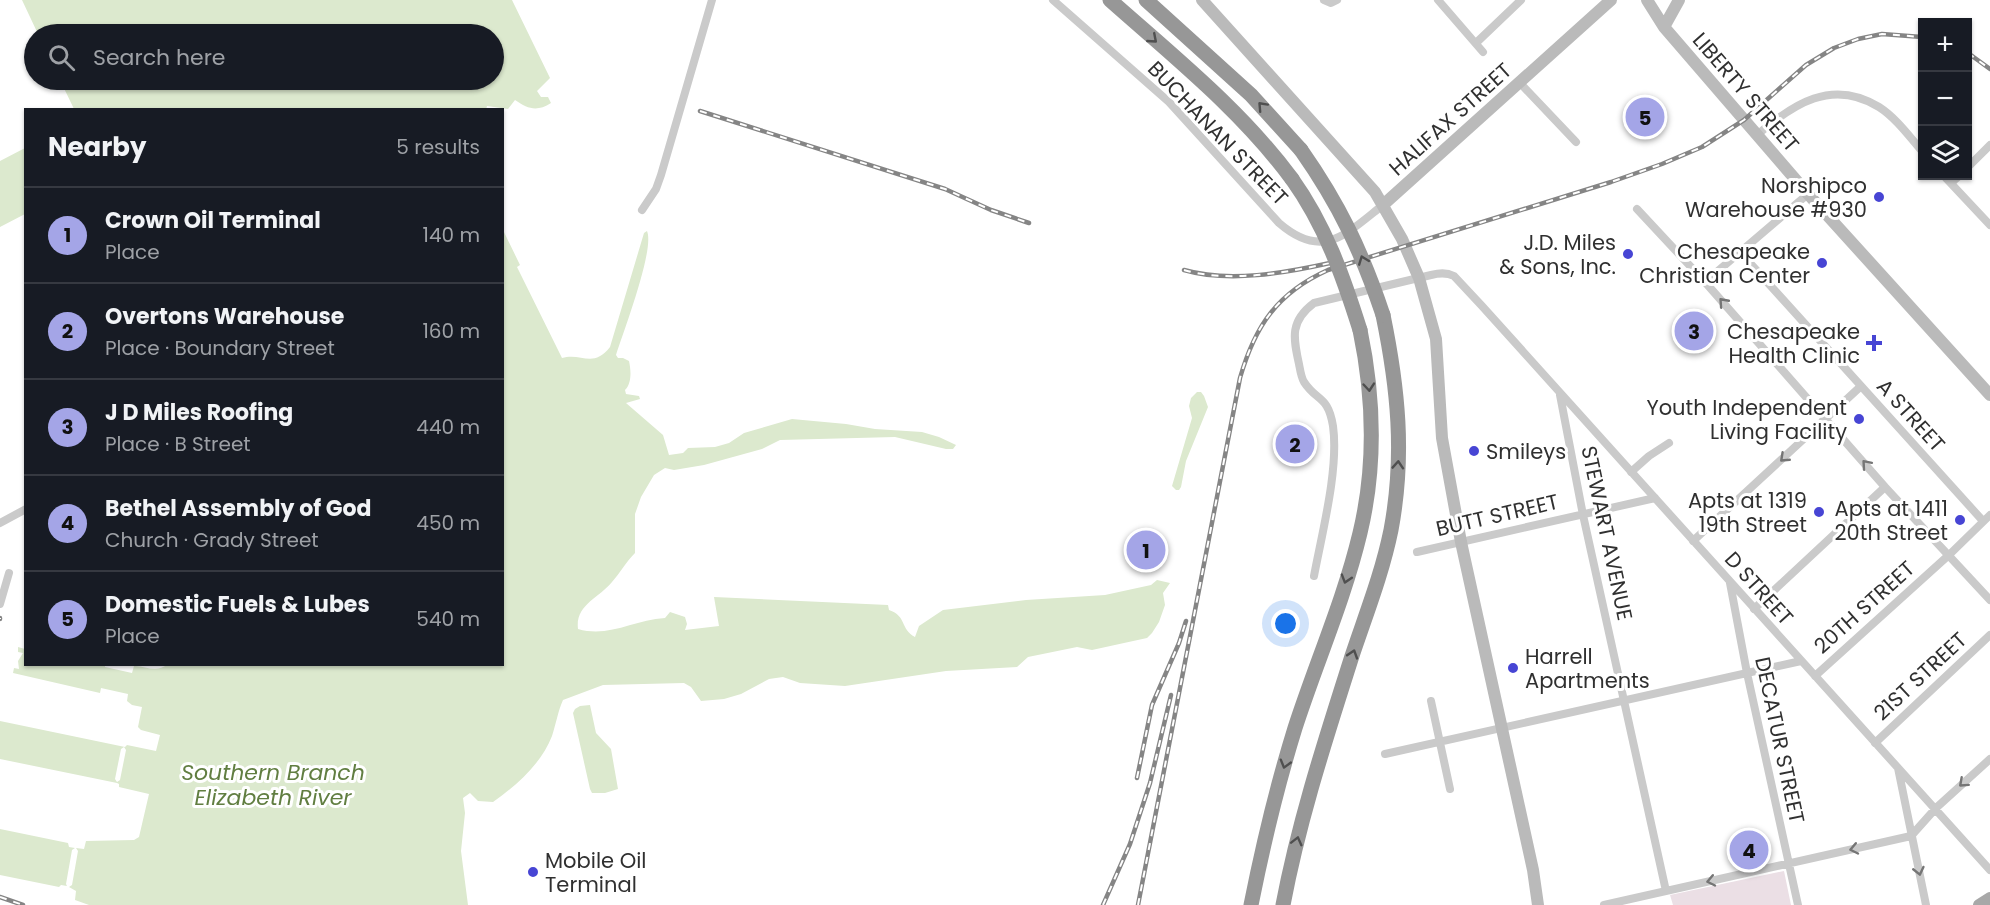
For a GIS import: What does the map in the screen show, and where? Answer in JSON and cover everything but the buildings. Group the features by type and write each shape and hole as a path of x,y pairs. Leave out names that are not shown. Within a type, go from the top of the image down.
{"highway":[{"path":"1110,0 1231,108 1271,150 1292,179 1315,214 1332,248 1360,330 1368,379 1371,426 1370,464 1366,501 1356,549 1295,728 1251,905"},
{"path":"1146,0 1251,95 1301,150 1345,219 1357,244 1383,315 1397,392 1398,474 1391,530 1368,610 1319,759 1283,905"}],"main road":[{"path":"1979,905 1990,898"}],"street":[{"path":"642,210 656,189 661,176 712,0"},
{"name":"BUCHANAN STREET","path":"1053,0 1169,102 1279,223 1304,239"},
{"path":"1202,0 1375,192 1402,239 1419,278 1436,339 1442,438 1461,542 1533,870 1538,905"},
{"path":"1324,0 1331,3 1337,0"},
{"path":"1438,0 1483,52"},
{"path":"1476,43 1521,0"},
{"name":"HALIFAX STREET","path":"1304,239 1319,244 1345,235 1383,205 1611,0"},
{"name":"LIBERTY STREET","path":"1647,0 1664,27 1808,194 1990,395"},
{"path":"1664,27 1679,0"},
{"path":"1520,83 1576,142"},
{"path":"1757,135 1788,109 1801,103 1824,96 1847,96 1879,107 1891,116 1918,146"},
{"path":"1972,163 1990,145"},
{"path":"1948,180 1990,225"},
{"path":"1951,183 1954,180"},
{"path":"1705,282 1808,194"},
{"path":"1637,209 1990,600"},
{"name":"A STREET","path":"1740,252 1983,521"},
{"name":"D STREET","path":"1419,278 1441,273 1454,276 1990,870"},
{"path":"1314,576 1327,509 1333,457 1333,427 1328,405 1303,381 1295,328 1301,313 1314,303 1419,278"},
{"path":"1693,541 1860,387"},
{"name":"STEWART AVENUE","path":"1560,394 1583,515 1666,891"},
{"path":"1631,472 1669,443"},
{"path":"1754,609 1886,487"},
{"name":"BUTT STREET","path":"1417,552 1655,498"},
{"path":"0,524 24,510"},
{"name":"20TH STREET","path":"1815,676 1950,554 1990,514"},
{"path":"0,604 9,573"},
{"name":"DECATUR STREET","path":"1730,583 1747,673 1798,905"},
{"name":"21ST STREET","path":"1875,743 1990,635"},
{"path":"1385,754 1801,661"},
{"path":"1431,701 1450,789"},
{"path":"1604,905 1911,836 1935,808 1990,759"},
{"path":"1898,768 1926,905"}],"shaded area":[{"path":"1784,871 1791,905 1673,905 1670,895"}],"water":[{"path":"22,0 512,0 550,78 537,91 541,97 548,97 551,103 541,108 533,108 524,106 515,100 508,109 487,106 486,108 74,108 65,90 504,90 504,24 33,24"},
{"path":"24,149 24,215 0,227 0,161"},
{"name":"Southern Branch Elizabeth River","path":"647,231 647,255 643,272 616,355 618,358 629,361 630,376 625,390 626,394 639,396 640,399 626,403 663,435 669,455 683,453 688,448 715,447 729,443 744,433 792,419 922,432 956,445 953,449 946,449 895,437 780,440 762,449 704,465 674,470 665,468 654,475 641,497 635,514 635,553 607,588 584,608 578,621 578,629 611,630 665,618 670,612 685,617 687,624 685,630 719,626 714,597 888,605 889,610 899,616 910,634 915,637 919,626 943,610 1026,600 1105,595 1151,585 1157,580 1170,583 1163,593 1165,605 1159,622 1147,638 1092,650 1077,647 1028,657 1017,667 946,671 845,686 800,683 783,677 769,679 741,694 724,699 701,701 691,687 684,683 603,685 563,700 552,736 542,756 519,781 493,802 478,801 470,793 463,798 465,813 461,851 468,905 89,905 75,900 76,891 69,887 72,885 78,851 76,848 84,849 86,841 134,840 139,837 149,794 119,787 117,783 0,759 0,721 125,747 127,745 156,751 160,735 138,727 142,707 132,705 127,701 128,694 101,688 100,693 13,673 14,668 19,669 18,661 23,653 18,652 18,647 24,649 24,666 105,666 132,673 134,666 155,669 164,667 504,666 504,232 520,265 517,267 562,358 592,359 604,354 610,347 644,233","holes":["124,747 126,750 120,780 117,782 115,779 121,749"]},
{"path":"1197,392 1201,392 1204,396 1208,407 1186,461 1181,487 1176,490 1172,486 1192,418 1189,406 1191,398"},
{"path":"590,705 596,733 611,749 618,789 605,793 592,793 590,789 573,713 580,706"},
{"path":"0,829 68,843 69,847 75,848 72,850 67,886 59,887 0,875"}],"railway":[{"path":"1138,905 1240,378 1253,342 1270,313 1295,289 1328,270 1611,182 1702,147 1744,120 1806,65 1834,48 1858,39 1882,34 1918,37"},
{"path":"1972,56 1990,69"},
{"path":"700,111 945,189 991,210 1029,223"},
{"path":"1184,270 1201,274 1238,276 1276,273 1330,263"},
{"path":"1137,778 1152,705 1186,621"},
{"path":"1103,905 1130,844 1150,783 1171,695"},
{"path":"0,897 23,905"}],"place":[{"name":"Domestic Fuels & Lubes","path":"1645,117"},
{"name":"Norshipco Warehouse #930","path":"1879,197"},
{"name":"J.D. Miles & Sons, Inc.","path":"1628,254"},
{"name":"Chesapeake Christian Center","path":"1822,263"},
{"name":"J D Miles Roofing","path":"1694,331"},
{"name":"Chesapeake Health Clinic","path":"1874,343"},
{"name":"Youth Independent Living Facility","path":"1859,419"},
{"name":"Overtons Warehouse","path":"1295,444"},
{"name":"Smileys","path":"1474,451"},
{"name":"Apts at 1319 19th Street","path":"1819,512"},
{"name":"Apts at 1411 20th Street","path":"1960,520"},
{"name":"Crown Oil Terminal","path":"1146,550"},
{"name":"Harrell Apartments","path":"1513,668"},
{"name":"Bethel Assembly of God","path":"1749,850"},
{"name":"Mobile Oil Terminal","path":"533,872"}]}
